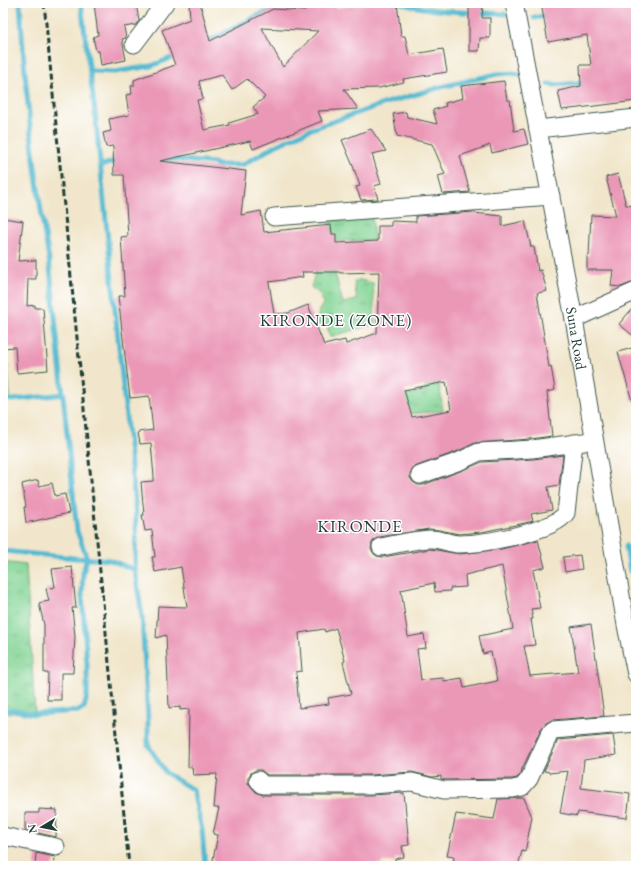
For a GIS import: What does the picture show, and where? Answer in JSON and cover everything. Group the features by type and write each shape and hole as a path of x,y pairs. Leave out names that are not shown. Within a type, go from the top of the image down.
{"street":[{"path":"134,44 165,3"},
{"name":"Suna Road","path":"514,3 574,319 636,674"},
{"path":"538,129 636,118"},
{"path":"274,217 551,196"},
{"path":"574,319 636,291"},
{"path":"420,475 460,461 479,452 532,449 595,440"},
{"path":"381,547 430,538 442,539 458,544 492,541 529,532 558,521 566,513 574,443"},
{"path":"258,780 263,784 371,785 402,782 416,783 454,791 513,789 522,787 529,779 550,733 553,730 636,722"},
{"path":"3,836 56,847"}],"green space":[{"path":"372,218 374,240 335,241 329,221"},
{"path":"333,260 343,303 357,300 354,281 360,280 373,283 375,324 330,337 327,325 317,324 319,310 323,304 321,295 311,287 318,263"},
{"path":"3,360 7,360 10,396 3,395"},
{"path":"438,377 443,411 406,414 404,393 408,395 426,390 425,378"},
{"path":"3,562 26,565 35,712 3,713"}],"building":[{"path":"94,3 136,3 139,21 136,25 124,27 126,38 122,39 126,60 101,65 99,51 96,51 93,37 98,35"},
{"path":"189,3 200,3 210,41 273,9 305,11 305,6 336,6 336,8 371,3 397,3 401,36 405,36 409,55 443,49 447,72 403,79 404,82 379,88 344,89 358,109 318,111 322,121 253,149 250,141 160,161 246,171 241,215 261,211 264,232 331,225 332,234 336,234 336,243 378,241 378,226 391,226 391,221 416,222 416,216 474,212 502,216 502,226 525,221 531,247 534,247 538,271 541,270 547,291 537,293 549,367 551,366 555,390 547,392 552,436 475,443 456,452 417,466 412,469 410,478 418,485 423,485 482,462 533,459 563,455 559,485 548,487 552,510 531,514 533,521 530,522 482,532 459,534 429,529 379,537 372,543 371,549 377,556 383,557 430,549 460,554 501,549 538,540 545,567 533,570 540,608 531,609 535,645 524,646 530,676 578,672 571,627 591,624 604,716 552,720 546,723 541,729 521,774 517,778 512,779 445,780 441,779 441,776 432,777 412,772 371,775 267,775 261,770 256,770 251,773 248,778 248,783 256,792 263,795 371,795 404,793 409,845 402,846 404,857 395,859 395,862 382,862 382,864 363,866 215,866 213,859 218,835 213,834 219,808 214,808 217,774 193,775 192,767 188,767 189,709 180,710 180,707 169,708 166,635 156,638 158,606 187,607 181,567 155,572 152,557 155,557 152,530 145,531 142,515 144,515 141,482 153,481 154,477 151,443 140,444 138,432 153,430 149,396 130,398 118,296 125,296 121,237 128,236 124,175 114,175 113,146 106,147 103,133 111,131 109,119 129,115 126,95 132,94 131,86 134,86 134,80 175,65 162,30 190,19","holes":["262,28 318,31 283,67","222,75 232,90 247,79 265,97 253,107 258,114 229,123 230,125 204,130 197,100 203,99 199,81","302,272 379,272 377,333 346,344 345,340 324,345 308,305 288,313 274,314 269,282 303,277","446,382 451,410 412,417 404,390","502,566 513,629 479,636 483,654 491,652 497,681 464,688 462,678 444,681 443,678 421,680 417,649 426,648 424,634 408,637 401,590 434,583 435,592 450,591 450,588 466,587 465,575","336,628 345,661 343,662 351,694 328,698 329,704 299,708 296,672 302,671 299,633 324,629 325,632"]},
{"path":"469,3 483,3 482,18 490,18 490,38 480,38 479,51 469,51"},
{"path":"541,3 634,3 636,7 636,101 562,110 558,91 581,86 580,65 591,65 587,35 548,42"},
{"path":"504,81 507,100 510,100 514,131 524,129 528,144 492,153 490,145 460,156 470,192 443,194 438,176 445,174 432,144 397,136 393,114 406,112 407,117 437,124 433,110 446,106 445,103 463,98 461,86"},
{"path":"371,129 386,151 372,154 381,184 374,186 378,199 361,200 356,187 360,186 342,140"},
{"path":"618,174 626,205 636,206 636,281 621,287 611,286 613,270 587,270 591,215 616,216 606,177"},
{"path":"3,218 23,221 18,261 36,260 36,279 28,279 27,306 35,305 35,308 43,308 48,370 17,373 15,347 3,348"},
{"path":"636,304 636,338 619,324"},
{"path":"636,347 636,400 632,401 618,352"},
{"path":"38,480 39,486 52,483 55,496 65,494 69,513 26,523 24,507 26,507 22,484"},
{"path":"580,555 582,569 565,572 563,557"},
{"path":"72,567 76,608 72,608 75,636 73,673 61,673 61,700 47,700 48,673 44,673 44,625 39,603 49,601 46,589 55,587 52,569"},
{"path":"613,735 616,755 584,760 581,788 630,794 627,818 578,812 577,816 560,813 568,771 549,773 544,771 558,740"},
{"path":"524,798 532,817 525,852 522,851 518,866 452,866 454,857 447,856 456,814 494,819 498,799"},
{"path":"39,809 57,810 56,837 25,830 25,813 39,813"},
{"path":"36,853 55,857 54,866 35,866"}],"waterway":[{"path":"3,711 14,710 34,714 79,711 84,708 87,696 87,665 82,593 83,573 87,558 77,531 49,259 31,132 20,3"},
{"path":"81,3 95,113 136,514 135,570 142,616 148,719 148,745 166,773 193,790 202,830 205,866"},
{"path":"204,44 259,15 283,7 315,3"},
{"path":"401,3 427,9 505,14"},
{"path":"534,18 549,15"},
{"path":"90,71 115,72 151,66 179,55"},
{"path":"162,158 213,163 217,165 242,165 275,146 309,130 386,103 441,87 497,74 513,73 521,75"},
{"path":"548,84 587,83"},
{"path":"100,166 119,160"},
{"path":"3,399 13,400 64,394"},
{"path":"626,546 630,571"},
{"path":"3,551 110,560 135,570"},
{"path":"634,591 636,603"}],"railway":[{"path":"44,3 129,866"}],"district":[{"name":"KIRONDE (ZONE)","path":"336,320"},
{"name":"KIRONDE","path":"360,526"}]}
